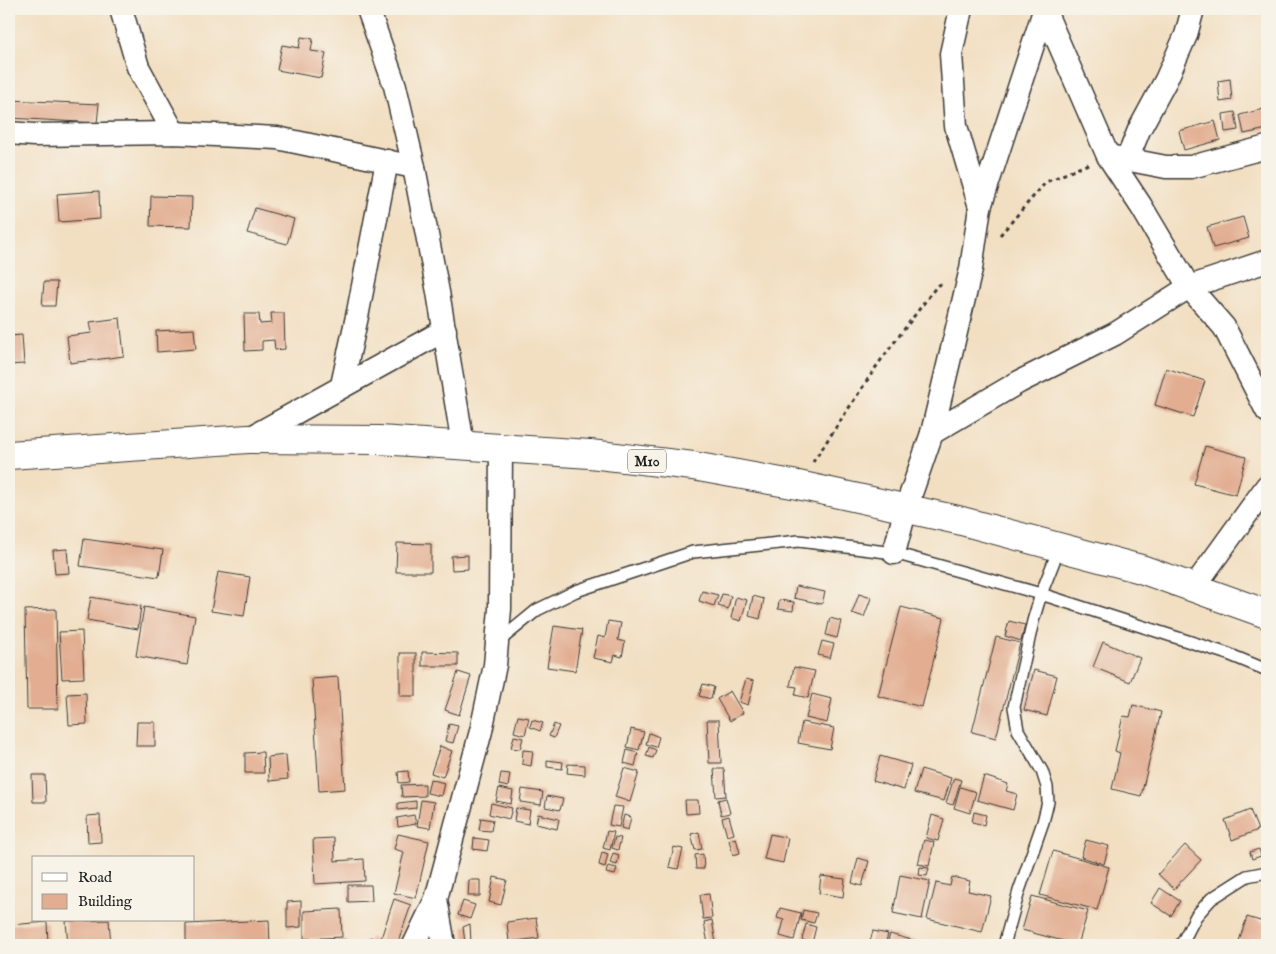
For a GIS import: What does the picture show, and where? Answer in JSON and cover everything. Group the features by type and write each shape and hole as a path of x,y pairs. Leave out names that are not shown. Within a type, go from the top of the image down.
{"main road":[{"name":"M10","path":"9,455 248,439 379,440 590,454 693,466 798,485 906,508 1060,546 1141,569 1267,614"}],"street":[{"path":"121,9 138,67 174,133"},
{"path":"368,9 396,86 414,166 445,330 463,445"},
{"path":"961,9 951,54 956,126 980,208"},
{"path":"1117,158 1139,130 1166,80 1186,35 1193,9"},
{"path":"894,553 906,508 932,433 970,269 980,208 1044,10"},
{"path":"1044,10 1141,206 1189,287 1224,327 1267,410"},
{"path":"9,133 174,133 277,138 414,166"},
{"path":"1117,158 1166,167 1191,168 1267,148"},
{"path":"342,385 387,161"},
{"path":"932,433 1019,382 1115,334 1189,287 1267,262"},
{"path":"248,439 342,385 445,330"},
{"path":"414,945 436,899 481,731 495,664 500,610 501,447"},
{"path":"1194,587 1267,486"},
{"path":"436,899 444,945"}],"lane":[{"path":"497,643 537,610 576,591 693,552 799,541 894,553 1041,594 1228,654 1267,670"},
{"path":"1004,945 1019,891 1048,802 1047,787 1042,771 1018,730 1014,707 1033,621 1041,594 1060,546"},
{"path":"1181,945 1196,916 1211,899 1247,876 1267,872"}],"building":[{"path":"301,37 313,39 311,51 326,53 321,78 277,70 282,45 299,48"},
{"path":"1230,79 1232,100 1220,102 1218,81"},
{"path":"9,100 99,104 97,123 9,118"},
{"path":"1267,108 1267,129 1244,134 1240,115"},
{"path":"1235,112 1238,130 1225,132 1223,114"},
{"path":"1215,121 1220,140 1184,150 1179,131"},
{"path":"99,191 100,219 59,222 57,194"},
{"path":"151,196 192,197 191,227 150,226"},
{"path":"255,208 294,219 287,244 247,233"},
{"path":"1243,217 1249,238 1213,248 1207,227"},
{"path":"44,282 57,282 55,306 42,306"},
{"path":"271,313 284,313 285,349 275,350 274,340 262,341 262,350 245,351 244,314 259,314 260,324 272,323"},
{"path":"120,318 124,356 70,363 67,336 92,333 90,322"},
{"path":"194,329 196,349 157,352 156,331"},
{"path":"22,335 24,364 9,365 9,336"},
{"path":"1166,368 1205,381 1193,417 1155,405"},
{"path":"1205,446 1246,457 1236,495 1194,484"},
{"path":"84,539 163,550 159,577 80,566"},
{"path":"397,543 431,544 431,572 396,572"},
{"path":"67,549 69,573 55,574 53,550"},
{"path":"468,555 468,569 452,570 451,556"},
{"path":"218,572 250,577 244,616 211,611"},
{"path":"796,586 825,592 822,604 794,598"},
{"path":"702,591 718,595 714,606 699,601"},
{"path":"722,594 731,596 728,609 718,606"},
{"path":"859,594 871,598 864,617 852,613"},
{"path":"753,596 764,599 760,619 749,616"},
{"path":"91,597 141,606 138,629 87,620"},
{"path":"736,597 747,600 741,621 731,618"},
{"path":"779,600 794,602 793,611 778,609"},
{"path":"144,607 195,616 187,665 136,656"},
{"path":"901,607 944,618 922,707 878,696"},
{"path":"56,609 58,709 27,709 25,610"},
{"path":"830,618 841,621 837,638 826,635"},
{"path":"608,621 621,623 618,640 625,642 622,657 615,655 613,662 593,658 598,636 605,638"},
{"path":"1009,621 1025,625 1021,641 1005,636"},
{"path":"554,626 582,630 575,671 547,667"},
{"path":"82,631 84,678 62,679 59,632"},
{"path":"996,637 1020,643 996,738 972,732"},
{"path":"822,641 834,644 830,658 818,655"},
{"path":"1103,642 1140,658 1130,682 1093,667"},
{"path":"422,652 458,653 458,666 422,666"},
{"path":"400,653 416,653 416,696 400,696"},
{"path":"794,667 815,671 808,698 795,695 797,687 790,686"},
{"path":"1034,670 1057,676 1047,716 1024,710"},
{"path":"458,672 471,676 459,715 445,710"},
{"path":"338,677 345,789 319,791 312,679"},
{"path":"746,679 754,681 748,705 739,702"},
{"path":"703,684 714,687 711,699 699,696"},
{"path":"730,691 743,713 730,721 717,699"},
{"path":"86,693 87,724 69,725 67,694"},
{"path":"812,694 832,699 827,723 806,718"},
{"path":"1133,705 1161,712 1141,796 1112,789 1120,753 1115,751 1123,716 1130,717"},
{"path":"518,716 529,718 525,735 514,732"},
{"path":"532,720 543,723 540,731 530,727"},
{"path":"707,720 719,720 721,763 709,763"},
{"path":"137,722 155,722 155,746 136,746"},
{"path":"802,722 834,728 830,749 798,743"},
{"path":"449,724 458,726 453,743 445,741"},
{"path":"554,724 559,726 554,738 549,736"},
{"path":"631,729 644,732 639,750 627,747"},
{"path":"649,733 659,737 656,747 646,744"},
{"path":"514,736 523,738 520,749 511,748"},
{"path":"440,746 452,751 443,777 431,773"},
{"path":"649,747 656,750 653,758 646,756"},
{"path":"523,750 533,751 531,766 522,764"},
{"path":"627,750 638,753 635,766 624,763"},
{"path":"263,752 264,773 245,773 245,753"},
{"path":"286,755 288,779 269,781 268,757"},
{"path":"880,756 911,765 904,790 873,781"},
{"path":"547,760 563,762 562,769 547,767"},
{"path":"568,764 585,765 585,775 567,773"},
{"path":"624,768 639,772 630,802 615,797"},
{"path":"714,769 724,769 726,796 716,797"},
{"path":"921,769 951,778 944,801 914,793"},
{"path":"408,771 409,782 399,783 398,772"},
{"path":"501,773 510,774 508,787 499,785"},
{"path":"32,775 45,775 46,802 33,802"},
{"path":"984,776 1008,784 1006,791 1017,794 1013,810 977,800"},
{"path":"954,778 961,780 953,805 946,803"},
{"path":"430,779 444,783 441,796 427,793"},
{"path":"425,784 425,796 402,797 401,785"},
{"path":"960,787 976,792 970,813 954,808"},
{"path":"499,788 513,791 511,804 496,801"},
{"path":"522,789 543,792 541,805 520,802"},
{"path":"547,796 563,799 560,810 545,807"},
{"path":"726,798 730,813 721,815 718,800"},
{"path":"421,800 434,802 430,828 417,826"},
{"path":"685,800 698,800 699,813 686,814"},
{"path":"416,801 416,808 398,810 398,803"},
{"path":"491,803 512,808 509,819 489,814"},
{"path":"613,806 623,807 619,827 609,825"},
{"path":"516,808 530,810 528,824 514,821"},
{"path":"1250,810 1258,830 1232,840 1225,820"},
{"path":"974,812 986,815 984,825 972,822"},
{"path":"538,814 559,819 557,829 536,824"},
{"path":"100,815 101,842 88,843 87,816"},
{"path":"414,815 416,824 398,827 397,818"},
{"path":"624,815 631,817 628,830 621,828"},
{"path":"932,815 944,819 938,841 926,838"},
{"path":"729,816 734,834 727,836 722,818"},
{"path":"481,818 493,820 491,831 479,830"},
{"path":"607,831 614,832 610,850 603,848"},
{"path":"699,832 702,849 695,850 691,834"},
{"path":"398,834 429,841 416,898 394,893 404,852 394,849"},
{"path":"770,834 788,838 783,863 764,859"},
{"path":"615,837 621,838 618,850 612,848"},
{"path":"334,838 335,861 364,859 365,881 315,884 313,839"},
{"path":"474,838 489,840 487,851 473,849"},
{"path":"736,838 740,853 733,855 729,840"},
{"path":"924,840 934,842 929,866 918,864"},
{"path":"1086,840 1109,846 1104,864 1081,857"},
{"path":"1185,845 1201,860 1174,889 1158,874"},
{"path":"674,847 683,849 678,869 669,867"},
{"path":"1259,849 1261,856 1252,859 1250,852"},
{"path":"1053,851 1109,867 1097,910 1040,895"},
{"path":"602,852 608,854 605,867 599,865"},
{"path":"613,853 619,855 617,865 610,863"},
{"path":"703,854 704,869 696,869 695,855"},
{"path":"858,858 869,861 862,886 852,883"},
{"path":"608,866 617,868 615,875 606,873"},
{"path":"920,867 929,868 927,876 919,875"},
{"path":"900,875 930,881 922,919 893,913"},
{"path":"821,876 845,879 843,897 819,893"},
{"path":"494,877 507,880 501,905 489,902"},
{"path":"952,877 970,881 968,891 991,896 982,932 927,919 936,883 950,886"},
{"path":"469,880 480,880 480,896 468,896"},
{"path":"348,885 371,885 372,901 348,902"},
{"path":"1160,888 1180,901 1171,916 1151,903"},
{"path":"709,894 712,918 703,919 700,895"},
{"path":"1032,896 1088,911 1078,945 1022,930"},
{"path":"394,899 411,905 397,945 367,945 370,937 380,941"},
{"path":"301,901 301,927 287,928 287,902"},
{"path":"463,901 475,905 470,919 458,915"},
{"path":"780,908 801,913 794,940 780,936 784,920 777,918"},
{"path":"341,909 342,937 304,939 304,911"},
{"path":"803,910 817,913 814,923 801,920"},
{"path":"1247,917 1267,923 1267,933 1263,945 1253,945 1239,941"},
{"path":"536,918 539,938 509,942 507,922"},
{"path":"269,920 270,945 186,945 186,924"},
{"path":"712,920 716,943 708,944 704,922"},
{"path":"47,922 48,945 9,945 9,925"},
{"path":"66,922 109,922 111,945 68,945"},
{"path":"470,924 471,943 465,943 463,927"},
{"path":"806,924 816,927 812,943 802,940"},
{"path":"873,931 888,934 885,945 869,945"},
{"path":"890,934 930,945 887,945"},
{"path":"346,940 346,945 305,945 305,942"}]}
